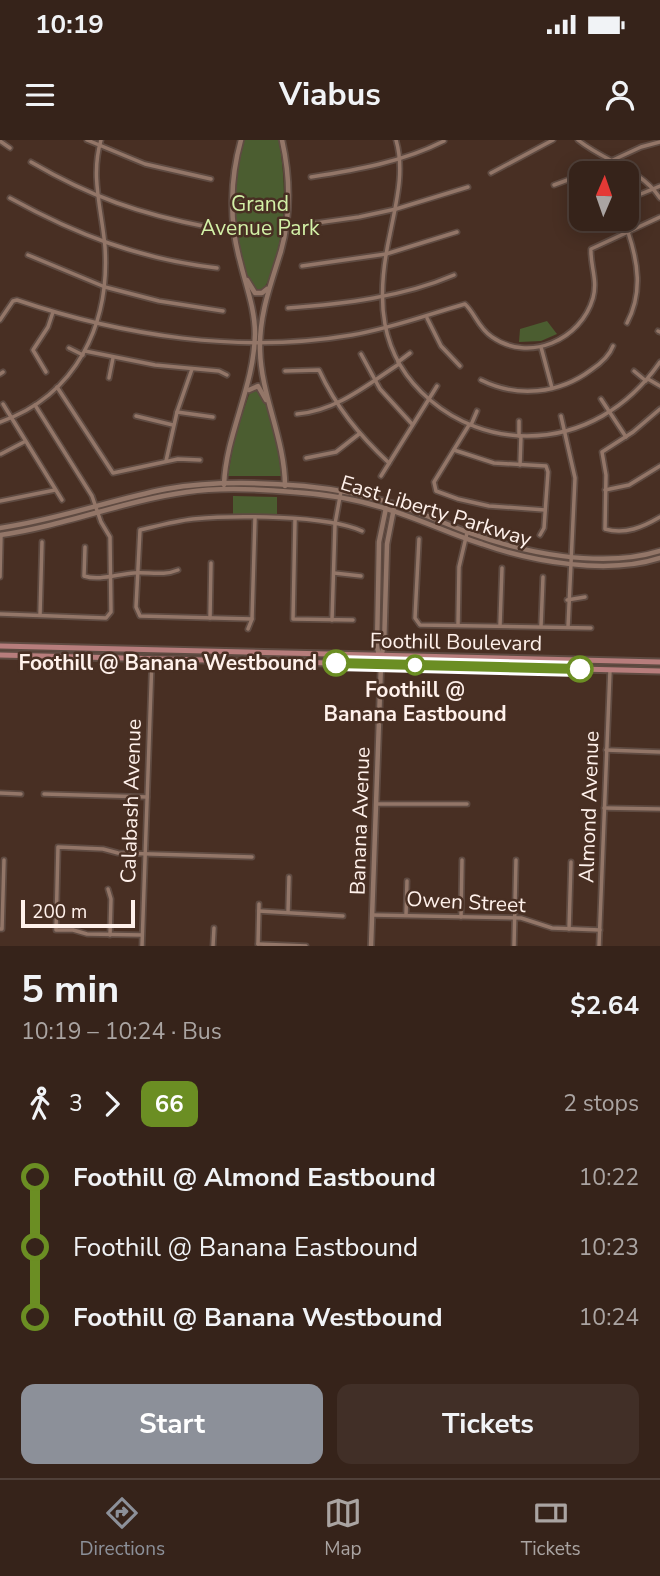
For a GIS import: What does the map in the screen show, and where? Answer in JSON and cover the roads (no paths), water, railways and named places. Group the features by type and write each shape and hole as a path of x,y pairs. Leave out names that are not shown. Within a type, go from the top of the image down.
{"main road":[{"name":"Foothill Boulevard","path":"0,646 660,662"},
{"name":"Foothill Boulevard","path":"0,654 659,670"}],"street":[{"path":"87,140 145,164 211,179"},
{"path":"0,422 34,405 57,387 84,353 97,323 105,287 104,243 96,171 101,140"},
{"path":"241,140 235,166 232,201 237,250 253,312 263,377 279,438 285,491"},
{"path":"0,577 0,535 45,527 165,489 224,487 230,443 247,393 268,287 281,250 287,215 288,182 282,140"},
{"path":"396,140 400,159 396,209 386,254 384,329 398,363 428,398 470,425 496,433 520,436 565,431 610,412 647,380 660,362"},
{"path":"491,173 553,140"},
{"path":"578,140 612,161 641,147 660,142"},
{"path":"0,141 9,148"},
{"path":"311,177 357,170 400,159 444,141"},
{"path":"30,162 97,197 163,218 208,227"},
{"path":"639,176 660,198"},
{"path":"554,185 569,179"},
{"path":"639,194 660,186"},
{"path":"309,224 396,209 468,187"},
{"path":"10,198 52,221 104,243 159,259 217,268"},
{"path":"0,320 15,300 53,312 142,332 201,339 315,340 384,329 465,304 478,324 493,338 514,347 541,347 567,334 580,323 588,309 595,282 591,249 660,216"},
{"path":"302,266 386,254 457,232"},
{"path":"627,323 634,308 638,284 635,256 628,232"},
{"path":"28,255 105,287 159,302 223,311"},
{"path":"288,308 383,296 439,282 454,275"},
{"path":"244,276 255,293 262,293 268,287"},
{"path":"46,372 33,350 48,327 53,312"},
{"path":"427,317 441,346 460,366"},
{"path":"481,380 516,391 552,388 587,373 603,360 614,346"},
{"path":"541,347 552,388"},
{"path":"69,348 113,358 219,371 227,375"},
{"path":"297,414 321,411 337,404 410,353"},
{"path":"361,354 374,380 412,424"},
{"path":"109,377 113,358"},
{"path":"166,461 173,425 192,369"},
{"path":"285,371 319,370 337,404 359,434 389,463"},
{"path":"634,371 660,386"},
{"path":"247,393 258,386 269,403"},
{"path":"381,476 437,386"},
{"path":"57,387 113,473 166,461 192,458 200,460"},
{"path":"601,399 626,436"},
{"path":"3,404 62,500"},
{"path":"0,614 110,616 110,537 92,496 34,405"},
{"path":"660,409 603,450 605,529 635,529 660,517"},
{"path":"477,411 434,482 433,488 473,503 508,509 545,510"},
{"path":"177,412 213,417"},
{"path":"136,416 173,425"},
{"path":"561,416 575,478 567,600 568,627"},
{"path":"519,421 520,465"},
{"path":"306,458 336,452 359,434"},
{"path":"1,454 24,442"},
{"path":"454,450 494,463 546,466 548,472 544,528 540,535"},
{"path":"605,490 629,485 660,466"},
{"name":"East Liberty Parkway","path":"224,487 286,485 341,491 396,504 466,536 570,556 624,558 660,551"},
{"name":"East Liberty Parkway","path":"224,487 340,497 386,508 517,554 570,563 623,565 660,558"},
{"path":"0,501 55,490"},
{"path":"332,620 335,524 341,491"},
{"name":"Banana Avenue","path":"381,656 377,647 379,542 388,502"},
{"name":"Banana Avenue","path":"371,946 381,656 384,648 388,536 396,504"},
{"path":"0,528 97,510"},
{"path":"252,619 140,616 136,607 140,530 190,519 255,518 295,519 335,524 362,531"},
{"path":"248,629 252,619 255,518"},
{"path":"295,519 293,619 353,621"},
{"path":"458,625 459,567 466,536"},
{"path":"419,539 416,622 420,625 591,628"},
{"path":"40,615 42,542"},
{"path":"85,547 84,576 89,578 170,573 178,570"},
{"path":"210,618 211,563"},
{"path":"500,625 502,568"},
{"path":"334,573 361,576"},
{"path":"541,626 543,577"},
{"path":"567,600 585,597"},
{"name":"Calabash Avenue","path":"142,946 152,658"},
{"name":"Almond Avenue","path":"599,946 610,670"},
{"path":"606,750 660,752"},
{"path":"0,793 21,793"},
{"path":"44,794 148,797"},
{"path":"377,804 467,804"},
{"path":"604,808 660,809"},
{"path":"142,935 87,934 73,930 56,930 58,847 103,849 118,853 252,856"},
{"path":"1,929 4,860"},
{"path":"461,917 462,860"},
{"path":"514,946 516,860"},
{"path":"569,929 570,862"},
{"path":"288,912 289,877"},
{"path":"406,915 407,881"},
{"path":"108,889 111,899 110,935"},
{"path":"259,904 258,945 306,946"},
{"path":"259,911 343,916"},
{"name":"Owen Street","path":"372,915 515,918 536,921 552,928 600,930"},
{"path":"214,928 214,946"}],"place":[{"name":"Foothill @ Banana Westbound","path":"336,663"},
{"name":"Foothill @ Banana Eastbound","path":"415,665"}],"park label":[{"name":"Grand Avenue Park","path":"260,216"}]}
